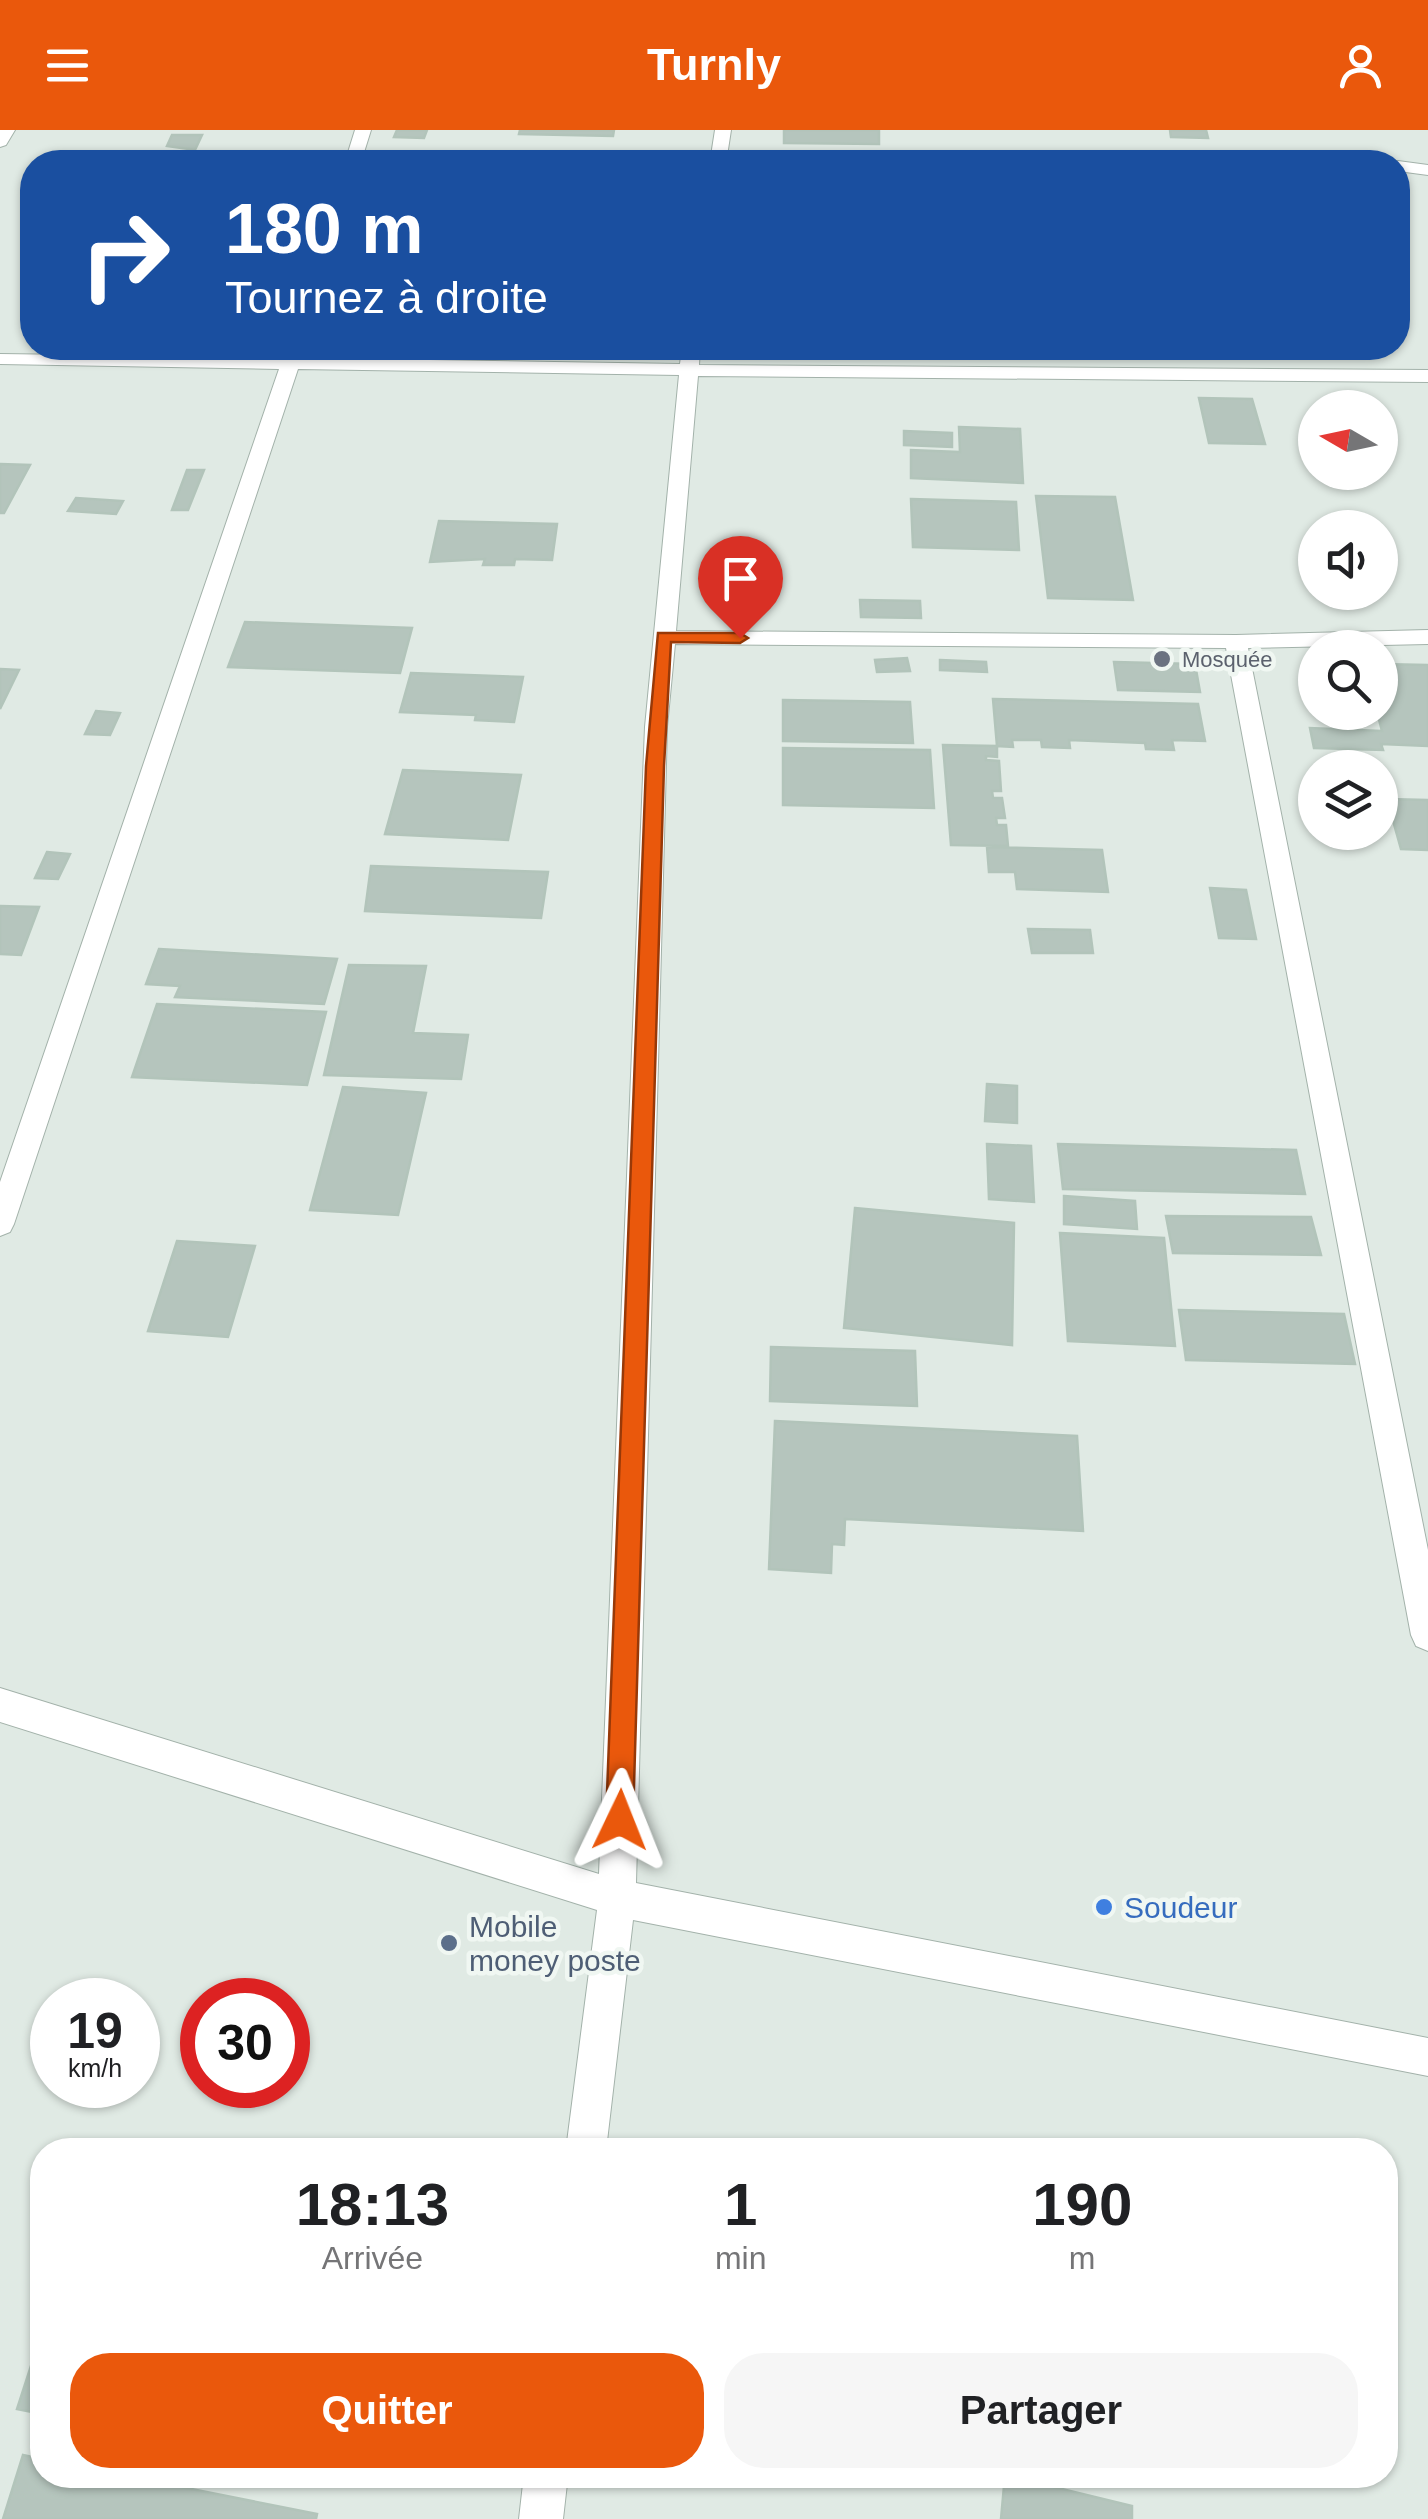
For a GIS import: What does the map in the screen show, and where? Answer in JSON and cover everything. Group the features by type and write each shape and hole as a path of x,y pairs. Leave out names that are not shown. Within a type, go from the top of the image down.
{"street":[{"path":"0,142 8,130"},
{"path":"0,1224 292,360"},
{"path":"587,2138 617,1898 655,766 689,360"},
{"path":"732,360 1428,376"},
{"path":"664,637 1236,642 1428,637"},
{"path":"1236,642 1428,1635"},
{"path":"0,1705 617,1898 1428,2057"},
{"path":"540,2519 544,2488"}],"building":[{"path":"397,130 427,130 424,138 394,137"},
{"path":"520,130 614,130 613,136 519,134"},
{"path":"784,130 879,130 879,144 784,143"},
{"path":"1170,130 1206,130 1208,138 1171,137"},
{"path":"172,135 202,135 195,150 167,146"},
{"path":"1199,398 1252,399 1265,444 1209,443"},
{"path":"959,427 1020,429 1023,483 911,478 911,450 960,452"},
{"path":"904,431 952,433 952,447 904,445"},
{"path":"0,464 30,465 4,513 0,513"},
{"path":"187,470 204,470 188,510 172,510"},
{"path":"1036,496 1115,497 1133,600 1048,598"},
{"path":"76,498 123,501 116,514 68,511"},
{"path":"911,499 1016,502 1019,550 913,547"},
{"path":"439,521 557,524 552,560 515,559 514,565 483,565 485,559 430,562"},
{"path":"860,600 920,601 921,618 861,617"},
{"path":"245,622 412,628 400,673 228,667"},
{"path":"907,658 910,671 877,672 875,660"},
{"path":"940,660 986,662 987,672 940,670"},
{"path":"1114,662 1195,664 1200,692 1118,690"},
{"path":"1398,664 1428,665 1428,746 1381,744 1383,750 1314,748 1310,730 1398,730"},
{"path":"0,669 19,670 0,709"},
{"path":"411,673 523,677 514,722 475,720 476,715 400,712"},
{"path":"993,699 1198,704 1205,741 1172,740 1174,750 1146,749 1145,743 1069,740 1070,748 1042,747 1041,740 1012,740 1013,747 997,746"},
{"path":"783,700 910,702 913,743 783,741"},
{"path":"96,711 120,713 110,735 85,734"},
{"path":"943,745 997,746 997,757 986,756 986,760 999,761 1001,791 992,791 993,798 1002,798 1005,818 996,818 997,825 1006,825 1008,846 951,845"},
{"path":"783,748 930,750 934,808 783,805"},
{"path":"403,770 521,775 508,840 385,834"},
{"path":"1398,799 1428,800 1428,850 1401,849"},
{"path":"987,847 1102,850 1108,892 1017,889 1015,872 989,872"},
{"path":"47,852 70,854 58,879 35,878"},
{"path":"371,866 548,872 541,918 365,911"},
{"path":"1210,888 1246,890 1256,939 1219,938"},
{"path":"0,906 39,907 21,955 0,954"},
{"path":"1028,929 1090,930 1093,953 1032,953"},
{"path":"159,949 337,959 324,1004 175,997 180,986 146,984"},
{"path":"349,965 426,966 413,1033 468,1035 461,1079 324,1075"},
{"path":"157,1004 326,1012 307,1085 132,1077"},
{"path":"987,1084 1017,1086 1017,1123 985,1121"},
{"path":"343,1087 426,1093 398,1215 310,1210"},
{"path":"987,1144 1031,1146 1034,1202 989,1199"},
{"path":"1058,1144 1296,1150 1305,1194 1063,1189"},
{"path":"1064,1196 1135,1201 1137,1229 1064,1224"},
{"path":"855,1208 1014,1223 1012,1345 844,1328"},
{"path":"1166,1216 1311,1217 1321,1255 1173,1253"},
{"path":"1060,1233 1164,1238 1175,1346 1068,1341"},
{"path":"177,1241 255,1246 228,1337 148,1331"},
{"path":"1179,1310 1344,1314 1355,1364 1186,1360"},
{"path":"771,1347 915,1351 917,1406 770,1401"},
{"path":"775,1421 1077,1436 1083,1531 845,1519 844,1545 832,1544 831,1573 769,1569"},
{"path":"30,2369 30,2412 17,2409"},
{"path":"23,2455 30,2456 30,2488 186,2488 317,2514 316,2519 3,2519"},
{"path":"1004,2488 1058,2488 1132,2506 1132,2519 1001,2519"}],"place":[{"name":"Mosquée","path":"1162,659"},
{"name":"Soudeur","path":"1104,1907"},
{"name":"Mobile money poste","path":"449,1943"}],"route":[{"path":"620,1820 656,727 664,637 740,638"}]}
